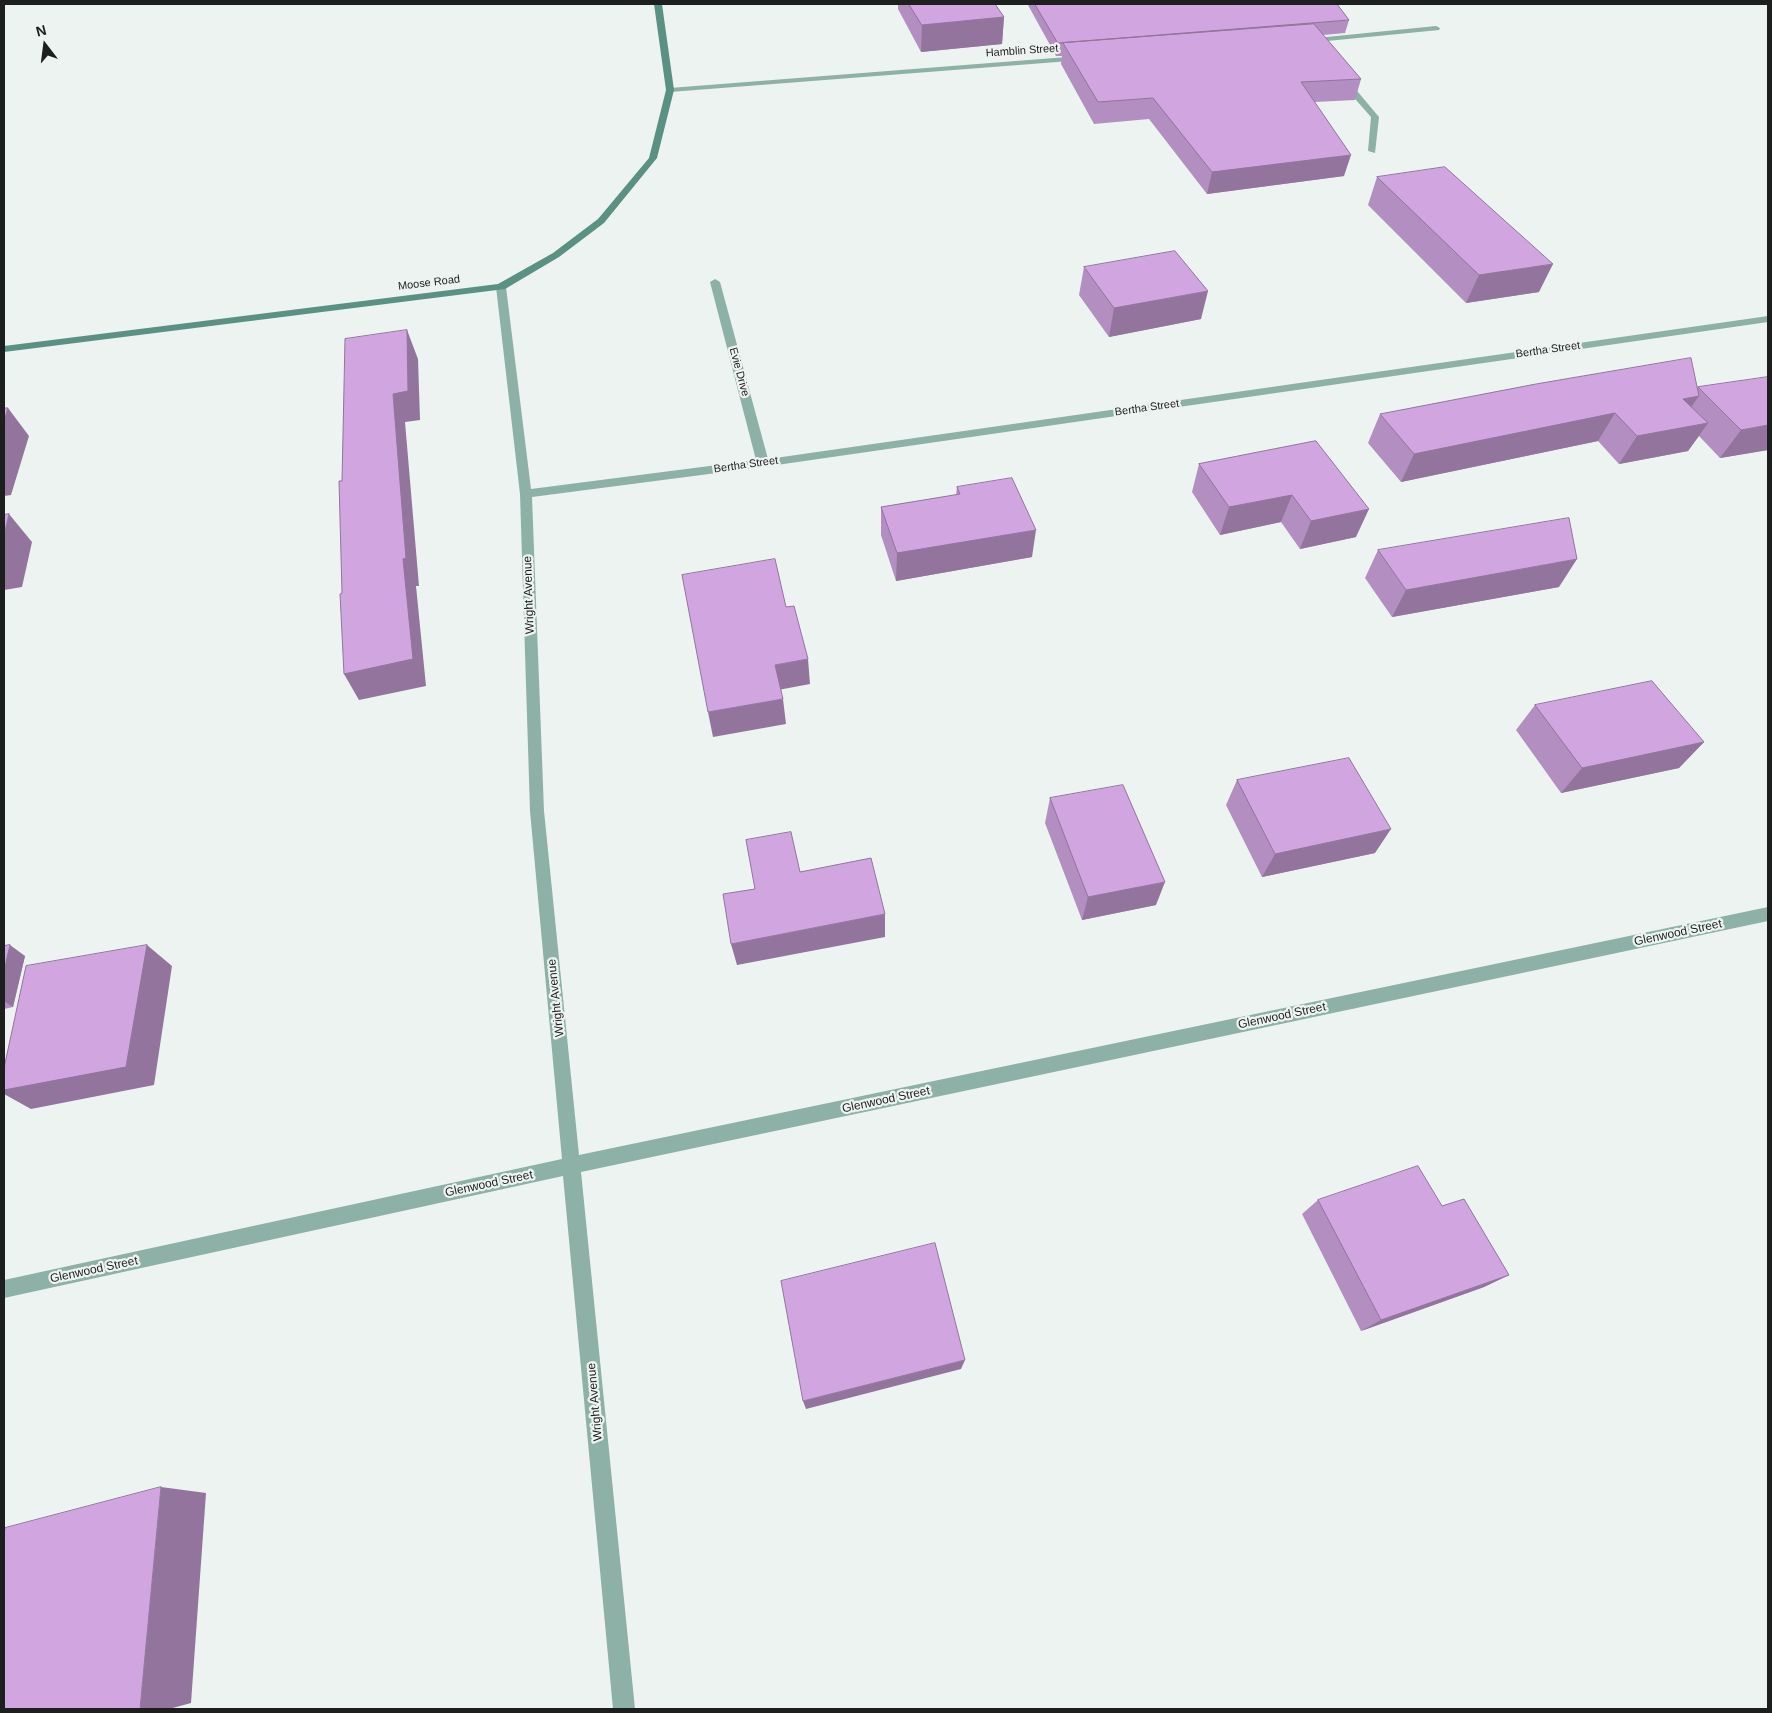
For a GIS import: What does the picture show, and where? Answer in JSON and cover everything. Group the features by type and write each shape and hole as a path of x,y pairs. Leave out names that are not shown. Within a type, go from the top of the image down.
{"street":[{"name":"Moose Road","path":"4,349 501,287 556,255 601,221 653,158 670,90 658,4"},
{"path":"1301,41 1436,28"},
{"path":"1311,40 1317,48"},
{"name":"Hamblin Street","path":"670,90 1094,57"},
{"path":"1336,71 1375,117 1372,151"},
{"name":"Evie Drive","path":"715,282 763,463"},
{"name":"Wright Avenue","path":"501,287 526,494 537,811 573,1165 624,1709"},
{"name":"Bertha Street","path":"526,494 763,463 1768,319"},
{"name":"Glenwood Street","path":"4,1289 573,1165 1768,914"}],"building":[{"path":"909,4 995,4 1004,17 922,25"},
{"path":"1035,4 1337,4 1349,20 1058,43"},
{"path":"1314,24 1361,79 1301,82 1351,155 1212,172 1153,98 1098,102 1063,43"},
{"path":"1445,167 1553,264 1479,275 1377,177"},
{"path":"1175,251 1208,291 1114,308 1084,267"},
{"path":"407,330 408,391 393,394 406,558 403,559 413,659 344,674 340,594 342,593 339,481 342,481 345,339"},
{"path":"1691,358 1699,396 1683,399 1708,423 1637,436 1615,413 1414,454 1380,414 1536,384"},
{"path":"1768,377 1768,425 1741,430 1698,387"},
{"path":"4,408 8,408 4,421"},
{"path":"1316,441 1369,509 1311,521 1292,495 1229,507 1199,464"},
{"path":"1012,478 1036,530 897,553 881,507 960,494 957,487"},
{"path":"9,514 4,536 4,515"},
{"path":"1569,518 1577,559 1406,590 1378,550"},
{"path":"775,559 786,607 794,606 808,659 775,665 783,699 708,712 682,575"},
{"path":"1652,681 1704,742 1582,768 1535,705"},
{"path":"1349,758 1391,829 1275,854 1237,780"},
{"path":"1123,785 1165,882 1088,897 1050,798"},
{"path":"791,832 800,872 871,858 885,914 731,944 723,894 755,889 746,840"},
{"path":"10,945 4,971 4,946"},
{"path":"147,945 126,1067 4,1090 4,1068 26,966"},
{"path":"1418,1166 1442,1206 1464,1199 1509,1275 1381,1320 1318,1200"},
{"path":"935,1243 965,1360 803,1401 781,1281"},
{"path":"161,1487 140,1709 4,1709 5,1528"}]}
